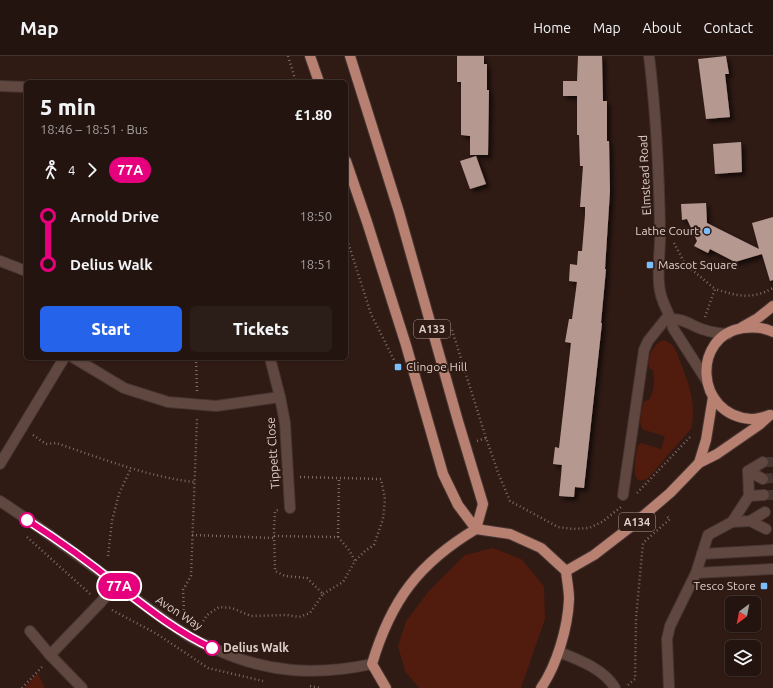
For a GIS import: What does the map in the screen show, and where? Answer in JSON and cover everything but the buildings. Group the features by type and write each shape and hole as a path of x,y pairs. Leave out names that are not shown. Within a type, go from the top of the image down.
{"main road":[{"path":"310,56 318,80"},
{"name":"A133","path":"350,56 399,212 483,504 476,528"},
{"name":"A133","path":"348,167 406,345 443,474 458,505 476,528"},
{"name":"A134","path":"771,414 753,419 740,417 729,413 721,407 713,397 708,386 706,375 707,362 715,345 728,334 758,318 773,306"},
{"name":"A134","path":"739,329 753,327 773,332"},
{"name":"A134","path":"699,463 706,440 713,397"},
{"name":"A134","path":"566,571 594,555 629,528 656,506 699,463 717,454 759,425 771,414"},
{"path":"386,688 372,664 379,640 389,617 402,595 435,557 476,528 510,534 541,548 566,571 569,598 566,626 559,652 541,688"}],"street":[{"name":"Elmstead Road","path":"649,56 660,218 660,290 673,328 707,381"},
{"path":"0,86 24,87"},
{"path":"0,261 24,270"},
{"path":"623,496 644,350 648,341 670,317 679,318 704,330 728,334"},
{"path":"0,464 63,360"},
{"path":"77,360 124,388 168,402 216,406 280,397"},
{"name":"Tippett Close","path":"271,360 285,423 290,508"},
{"path":"748,471 763,462"},
{"path":"748,471 763,479"},
{"path":"732,522 749,496 748,471"},
{"path":"749,496 764,495"},
{"name":"Avon Way","path":"0,501 70,549 137,601 191,638 242,660 268,667 303,672 348,669 372,664"},
{"path":"668,688 667,639 670,626 696,573 708,535 732,522 750,521 765,512"},
{"path":"750,521 766,529"},
{"path":"702,554 773,550"},
{"path":"696,573 773,569"},
{"path":"50,656 116,584"},
{"path":"30,631 50,656 82,688"},
{"path":"559,652 588,665 606,676 616,688"}],"path":[{"path":"288,56 295,80"},
{"path":"660,218 685,264 715,289"},
{"path":"348,242 372,314 395,362"},
{"path":"452,330 486,438"},
{"path":"184,610 183,590 191,576 198,405 196,360"},
{"path":"22,428 46,444 56,443 131,468 194,482"},
{"path":"108,556 112,521 119,494 131,468"},
{"path":"191,638 208,615 219,607 232,608 251,616 287,615 299,617 310,613 323,594 343,582 355,562 365,551 374,545 383,519 385,499 381,479 288,477"},
{"path":"339,478 338,537 349,550 355,562"},
{"path":"625,688 635,679 636,618 643,544 670,519 656,506"},
{"path":"290,508 276,511 274,537 275,571 285,576 307,578 323,594"},
{"path":"192,534 274,537 338,537"},
{"path":"22,688 50,656"}],"shaded area":[{"path":"664,340 669,342 676,351 690,390 693,418 691,429 647,479 639,480 635,476 635,461 638,445 641,443 661,449 665,436 644,430 640,421 643,403 651,397 654,386 653,370 649,368 648,364 650,356 657,344"},
{"path":"493,548 521,559 544,586 545,619 521,688 419,688 405,671 398,646 406,621 429,591 465,555"},
{"path":"38,673 45,688 24,688"}],"tunnel":[{"path":"763,462 773,462"},
{"path":"763,479 773,478"},
{"path":"764,495 773,495"}],"bus line":[{"name":"77A","path":"27,520 70,549 137,601 191,638 212,648"}],"place":[{"name":"Lathe Court","path":"707,231"},
{"name":"Mascot Square","path":"650,265"},
{"name":"Clingoe Hill","path":"398,367"},
{"name":"Tesco Store","path":"764,586"},
{"name":"Delius Walk","path":"212,648"}]}
